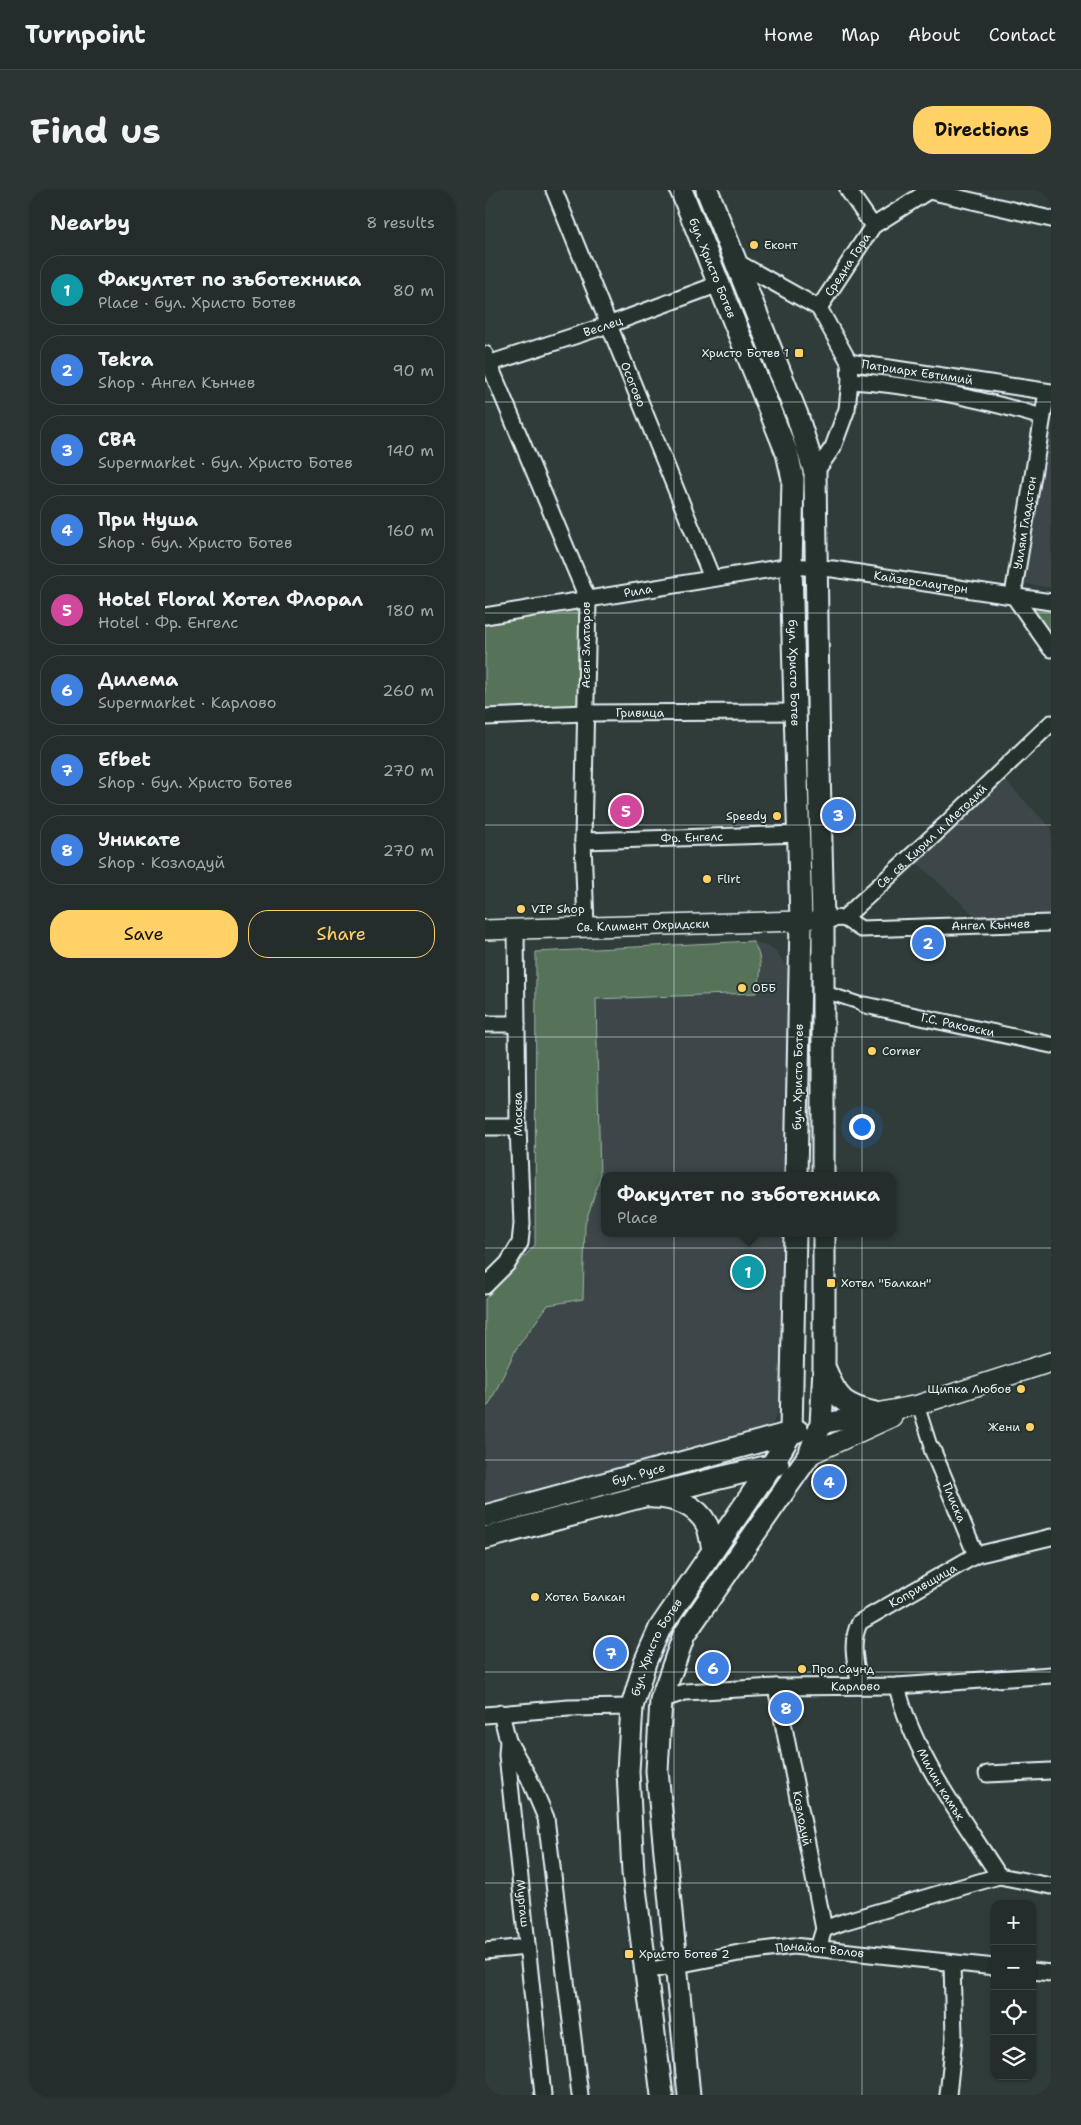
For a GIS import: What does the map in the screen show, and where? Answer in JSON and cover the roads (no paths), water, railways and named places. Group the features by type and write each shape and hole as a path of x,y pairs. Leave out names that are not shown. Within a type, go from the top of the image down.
{"main road":[{"name":"бул. Христо Ботев","path":"681,190 787,453 793,479 791,566 801,920 796,1172"},
{"name":"бул. Христо Ботев","path":"707,190 797,415 815,473 818,567 819,769 834,919 823,991 823,1172"},
{"name":"бул. Христо Ботев","path":"662,2095 632,1863 628,1771 632,1707 645,1662 660,1628 713,1548 772,1465 791,1433 795,1237"},
{"name":"бул. Христо Ботев","path":"689,2095 657,1771 661,1700 684,1636 809,1455 821,1424 824,1368 824,1237"},
{"path":"824,1368 837,1396 855,1409 875,1414"},
{"name":"бул. Русе","path":"485,1516 821,1424"},
{"name":"бул. Русе","path":"485,1538 640,1496 809,1455"},
{"path":"640,1496 677,1500 699,1513 707,1526 713,1548"}],"street":[{"name":"Осогово","path":"554,190 712,578"},
{"path":"848,190 873,226"},
{"path":"930,190 1051,219"},
{"name":"Средна Гора","path":"819,308 873,226 930,190"},
{"path":"735,261 819,308"},
{"name":"Веслец","path":"486,361 608,324 719,284"},
{"name":"Патриарх Евтимий","path":"819,308 849,362 1049,392"},
{"name":"Асен Златаров","path":"486,361 588,600 583,841 586,927"},
{"path":"815,473 833,447 847,409 850,381 849,362"},
{"name":"Патриарх Евтимий","path":"850,381 944,392 997,403 1042,417"},
{"name":"Уилям Гладстон","path":"1013,595 1042,417 1049,392"},
{"name":"Кайзерслаутерн","path":"791,566 818,567 1051,602"},
{"name":"Рила","path":"485,616 791,566"},
{"path":"1013,595 1051,649"},
{"name":"Гривица","path":"485,717 586,713 794,712"},
{"name":"Св. св. Кирил и Методий","path":"834,919 947,823 1051,723"},
{"name":"Фр. Енгелс","path":"583,841 799,834"},
{"path":"801,920 834,919"},
{"name":"Ангел Кънчев","path":"834,919 861,928 1051,923"},
{"name":"Св. Климент Охридски","path":"485,930 801,920"},
{"name":"Москва","path":"485,1286 508,1263 520,1243 522,1224 518,1127 516,930"},
{"path":"823,991 865,1005"},
{"name":"Г.С. Раковски","path":"865,1005 1051,1046"},
{"path":"485,1024 517,1024"},
{"path":"485,1127 518,1127"},
{"path":"821,1424 918,1405 1051,1362"},
{"path":"918,1405 932,1449"},
{"path":"809,1455 918,1405"},
{"name":"Плиска","path":"932,1449 976,1556"},
{"name":"Копривщица","path":"860,1686 853,1643 855,1632 860,1622 976,1556 1051,1536"},
{"name":"Карлово","path":"661,1700 685,1692 776,1687 897,1686 1051,1675"},
{"name":"Милин камък","path":"897,1686 912,1734 923,1755 999,1876"},
{"name":"Козлодуй","path":"776,1687 824,1930 818,1948"},
{"path":"485,1715 569,1708 632,1707"},
{"name":"Мургаш","path":"501,1713 508,1741 507,1755 543,2095"},
{"path":"508,1741 529,1778 546,1818 580,2095"},
{"path":"987,1774 1051,1770"},
{"path":"824,1930 843,1922 999,1876 1051,1886"},
{"name":"Панайот Волов","path":"646,1971 739,1953 793,1946 991,1967"},
{"path":"485,1951 526,1947"},
{"path":"948,2095 954,2038 952,1962"},
{"path":"1036,1971 1051,1973"}],"place":[{"name":"Еконт","path":"754,245"},
{"name":"Христо Ботев 1","path":"799,353"},
{"name":"Hotel Floral Хотел Флорал","path":"626,811"},
{"name":"CBA","path":"838,815"},
{"name":"Speedy","path":"777,816"},
{"name":"Flirt","path":"707,879"},
{"name":"VIP Shop","path":"521,909"},
{"name":"Tekra","path":"928,943"},
{"name":"ОББ","path":"742,988"},
{"name":"Corner","path":"872,1051"},
{"name":"Факултет по зъботехника","path":"748,1272"},
{"name":"Хотел \"Балкан\"","path":"831,1283"},
{"name":"Щипка Любов","path":"1021,1389"},
{"name":"Жени","path":"1030,1427"},
{"name":"При Нуша","path":"829,1482"},
{"name":"Хотел Балкан","path":"535,1597"},
{"name":"Efbet","path":"611,1653"},
{"name":"Дилема","path":"713,1668"},
{"name":"Про Саунд","path":"802,1669"},
{"name":"Уникате","path":"786,1708"},
{"name":"Христо Ботев 2","path":"629,1954"}]}
